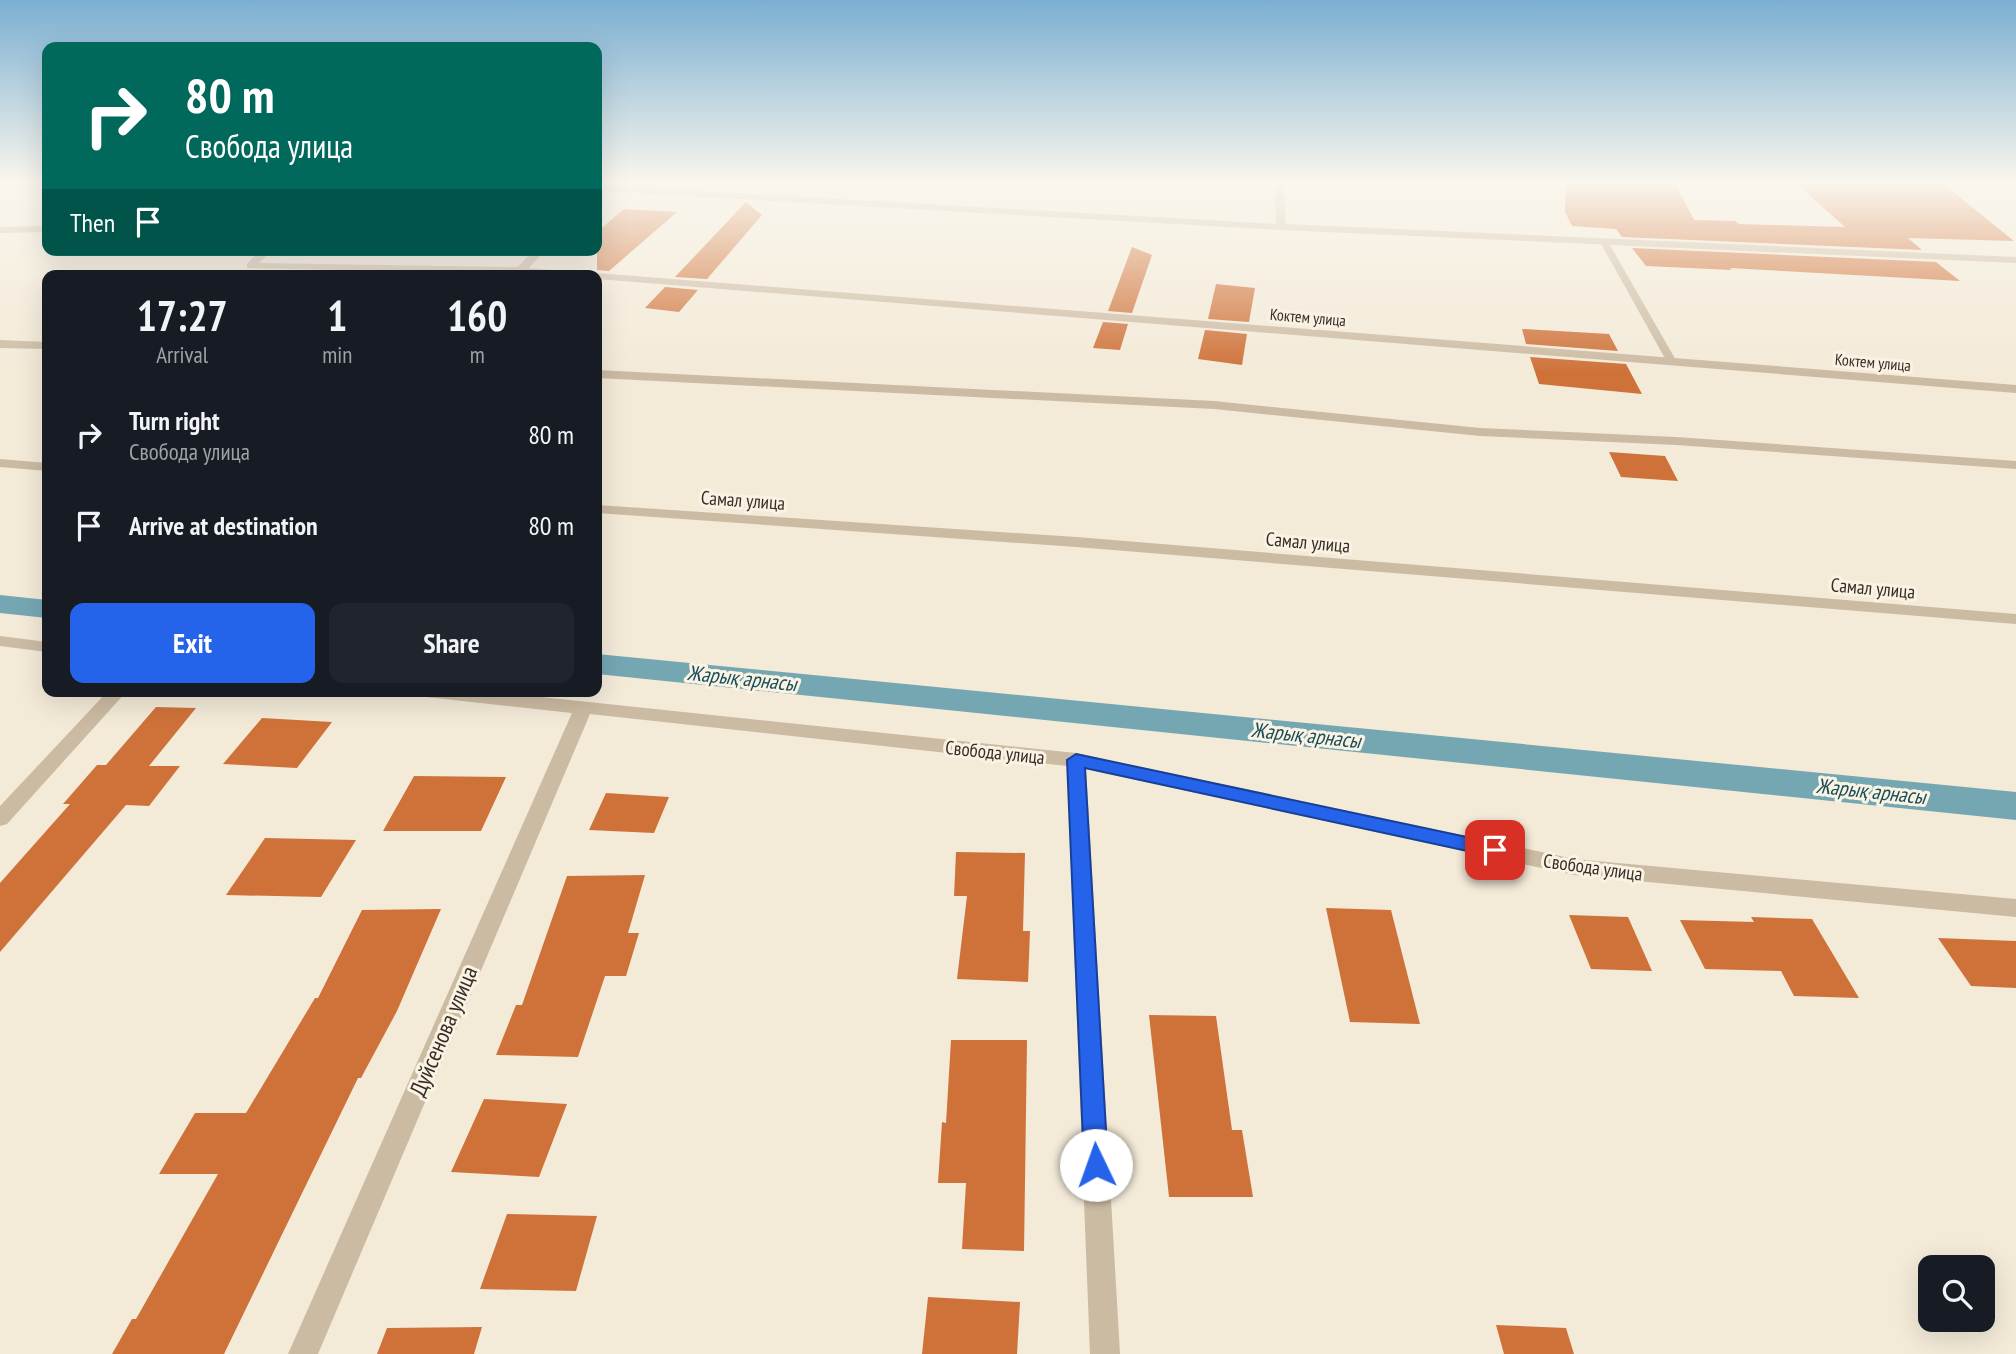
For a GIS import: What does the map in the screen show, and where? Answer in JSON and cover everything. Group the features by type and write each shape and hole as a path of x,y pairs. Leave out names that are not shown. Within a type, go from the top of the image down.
{"street":[{"path":"1731,246 2016,260"},
{"path":"259,256 251,266 429,270"},
{"path":"520,270 534,256"},
{"name":"Коктем улица","path":"602,276 2016,389"},
{"path":"0,344 42,346"},
{"path":"602,374 1214,405 1480,432 1676,441 2016,465"},
{"path":"0,463 42,467"},
{"name":"Самал улица","path":"602,509 1090,544 2016,619"},
{"path":"0,641 42,646"},
{"path":"0,819 112,697"},
{"name":"Свобода улица","path":"478,697 1076,760 1574,867 2016,908"},
{"name":"Дуйсенова улица","path":"303,1354 583,709"},
{"path":"1076,760 1105,1354"}],"lane":[{"path":"1606,246 1672,362"}],"building":[{"path":"602,246 638,246 609,271 597,270 597,256 602,256"},
{"path":"704,246 735,246 707,279 675,277"},
{"path":"1834,246 1918,246 1922,250"},
{"path":"1132,247 1152,255 1132,313 1108,311"},
{"path":"1632,248 1936,262 1960,281 1646,266"},
{"path":"1216,284 1255,288 1249,322 1208,319"},
{"path":"665,287 698,290 679,312 645,308"},
{"path":"1103,322 1128,324 1120,350 1093,348"},
{"path":"1522,329 1609,334 1618,351 1526,344"},
{"path":"1205,330 1247,334 1242,365 1198,359"},
{"path":"1530,357 1626,364 1642,394 1539,384"},
{"path":"1609,452 1665,456 1678,481 1621,477"},
{"path":"156,707 196,708 149,766 180,766 149,806 126,805 0,952 0,883 70,804 63,804 97,765 106,765"},
{"path":"262,718 332,722 297,768 223,764"},
{"path":"414,776 506,777 481,831 383,831"},
{"path":"606,793 669,797 654,833 589,830"},
{"path":"265,838 356,840 321,897 226,895"},
{"path":"956,852 1025,853 1023,931 1030,931 1028,982 957,979 967,896 954,896"},
{"path":"645,875 628,933 639,933 626,976 605,976 578,1057 496,1055 516,1005 522,1005 567,876"},
{"path":"1326,908 1391,910 1420,1024 1350,1022"},
{"path":"441,909 397,1011 361,1078 358,1078 224,1354 112,1354 132,1319 136,1319 218,1174 159,1174 195,1113 246,1113 315,998 318,998 362,910"},
{"path":"1569,915 1628,917 1652,971 1591,969"},
{"path":"1751,917 1812,919 1859,998 1794,996 1781,971 1705,969 1680,920 1754,922"},
{"path":"1938,938 2016,941 2016,988 1971,986"},
{"path":"1149,1015 1216,1016 1232,1130 1242,1130 1253,1197 1169,1197"},
{"path":"951,1040 1027,1040 1024,1251 962,1249 966,1183 938,1183 942,1122 946,1123"},
{"path":"484,1099 567,1104 539,1177 451,1172"},
{"path":"507,1214 597,1216 576,1291 480,1289"},
{"path":"928,1297 1020,1302 1017,1354 922,1354"},
{"path":"1496,1325 1566,1328 1574,1354 1504,1354"},
{"path":"482,1327 474,1354 377,1354 387,1328"}],"waterway":[{"name":"Жарық арнасы","path":"0,604 42,608"},
{"name":"Жарық арнасы","path":"602,665 2016,806"}],"route":[{"path":"1096,1165 1076,760 1495,850"}]}
